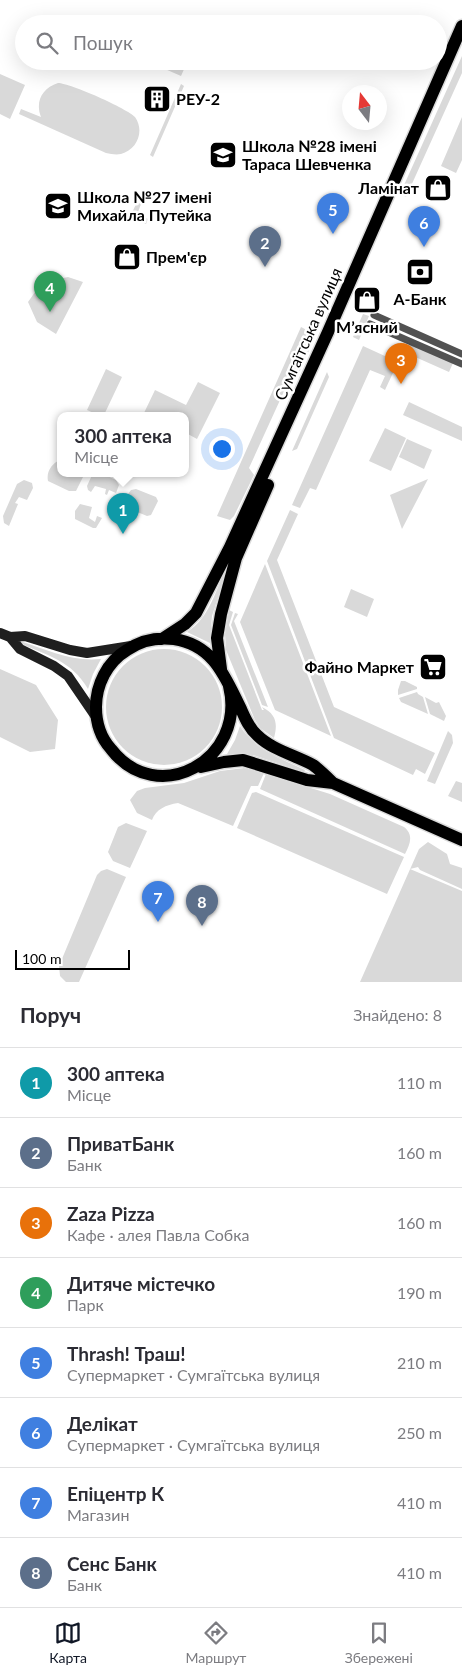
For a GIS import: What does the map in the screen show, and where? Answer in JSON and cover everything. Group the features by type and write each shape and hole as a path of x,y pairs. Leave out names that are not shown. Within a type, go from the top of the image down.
{"main road":[{"name":"Сумгаїтська вулиця","path":"447,60 462,26"},
{"name":"Сумгаїтська вулиця","path":"220,669 219,622 236,558 462,47"},
{"name":"Сумгаїтська вулиця","path":"162,639 183,625 196,613 230,546 328,332 443,70"},
{"path":"5,635 20,649 54,666 68,676 96,718 102,737 107,745 120,759 137,770 146,773 165,775 185,772 202,763 216,750 227,734 232,715 229,686"},
{"path":"5,635 25,636 70,650 87,653 134,646 162,639 191,644 208,654 220,669 249,725 257,735 316,767 333,783"},
{"path":"96,718 96,699 101,680 118,656 134,646"},
{"path":"194,768 243,760 306,780 333,783 462,840"}],"street":[{"path":"374,315 462,354"},
{"path":"370,324 462,364"}],"shaded area":[{"path":"462,56 462,73 406,197 400,194"},
{"path":"167,70 184,70 181,76"},
{"path":"0,74 25,85 10,119 0,114"},
{"path":"58,83 74,87 98,97 130,113 138,122 139,128 138,139 135,144 127,152 121,154 106,153 19,114 21,109 41,117 39,106 41,96 48,88"},
{"path":"181,84 184,86 153,157 150,155"},
{"path":"462,117 462,160 456,173 441,166"},
{"path":"137,202 141,204 138,212 145,215 148,219 146,224 130,217"},
{"path":"56,275 59,279 68,277 83,282 56,334 37,322 28,302 45,278"},
{"path":"363,314 369,316 359,340 353,337"},
{"path":"301,327 316,335 298,375 291,376 249,468 254,475 234,516 230,520 217,516"},
{"path":"410,344 453,363 449,372 404,352"},
{"path":"363,346 398,362 385,390 380,387 385,376 370,370 316,490 310,488 300,508 292,505"},
{"path":"106,369 122,377 105,412 91,412 87,410"},
{"path":"327,372 329,377 297,449 292,451"},
{"path":"198,382 220,393 197,439 189,435 189,412 144,412 155,390 186,405"},
{"path":"409,402 462,427 462,441 403,415"},
{"path":"385,428 406,438 391,471 369,461"},
{"path":"407,439 432,450 424,469 399,457"},
{"path":"57,462 57,477 83,477 76,491 69,491 48,481 50,468"},
{"path":"91,477 110,477 116,480 119,485 116,493 109,490 107,495 105,494 106,489 95,486 91,492 87,486"},
{"path":"428,479 402,529 390,495"},
{"path":"24,480 32,483 33,488 27,500 19,497 15,503 18,504 9,526 4,523 3,516 17,484"},
{"path":"136,489 156,497 158,501 151,515 147,516 130,509 135,498 128,494 131,490"},
{"path":"80,504 92,507 89,518 95,522 97,516 102,518 96,528 75,519 75,511"},
{"path":"290,510 298,514 277,560 334,707 435,753 425,774 416,769 413,775 334,738 267,561"},
{"path":"265,564 331,736 275,710 240,622"},
{"path":"226,567 228,567 212,616 210,643 187,632 195,626 207,611"},
{"path":"351,589 374,599 367,617 344,607"},
{"path":"229,610 233,612 229,625 262,710 264,710 262,707 267,710 275,720 274,738 260,728 255,720 226,650 225,634"},
{"path":"235,613 238,614 234,621 268,707 262,705 231,625"},
{"path":"20,641 70,657 101,659 88,689 74,671 66,665 19,643"},
{"path":"164,649 186,654 205,666 217,685 222,707 217,729 205,748 186,760 164,765 142,760 123,748 111,729 106,707 111,685 123,666 142,654"},
{"path":"0,669 36,685 58,720 55,749 30,752 0,737"},
{"path":"401,681 417,687 417,689 398,695"},
{"path":"417,692 423,697 428,714 401,702 399,698"},
{"path":"425,697 436,703 439,702 446,716 444,721 430,714"},
{"path":"240,726 261,747 305,770 304,772 253,755 227,754"},
{"path":"448,731 452,735 453,743 435,784 427,781"},
{"path":"244,768 264,773 258,786 251,786 233,826 178,803 162,808 152,820 137,813 130,800 137,791 145,788 184,783 220,771"},
{"path":"266,774 330,794 404,827 410,836 410,843 405,854 260,789"},
{"path":"456,781 462,783 462,802 448,796"},
{"path":"256,792 404,857 387,894 237,828 252,793"},
{"path":"126,823 147,831 130,868 113,861 108,852 118,827"},
{"path":"428,842 447,854 450,864 462,868 462,889 420,870 418,867 410,869 419,849"},
{"path":"107,869 126,877 79,982 66,982 60,976 59,966 97,875"},
{"path":"410,869 462,891 462,982 360,982"}],"place":[{"name":"РЕУ-2","path":"157,99"},
{"name":"Школа №28 імені Тараса Шевченка","path":"223,155"},
{"name":"Ламінат","path":"438,188"},
{"name":"Школа №27 імені Михайла Путейка","path":"58,206"},
{"name":"Thrash! Траш!","path":"333,234"},
{"name":"Делікат","path":"424,247"},
{"name":"Прем'єр","path":"127,257"},
{"name":"ПриватБанк","path":"265,267"},
{"name":"А-Банк","path":"420,272"},
{"name":"М’ясний","path":"367,300"},
{"name":"Дитяче містечко","path":"50,312"},
{"name":"Zaza Pizza","path":"401,384"},
{"name":"300 аптека","path":"123,534"},
{"name":"Файно Маркет","path":"433,667"},
{"name":"Епіцентр К","path":"158,922"},
{"name":"Сенс Банк","path":"202,926"}]}
